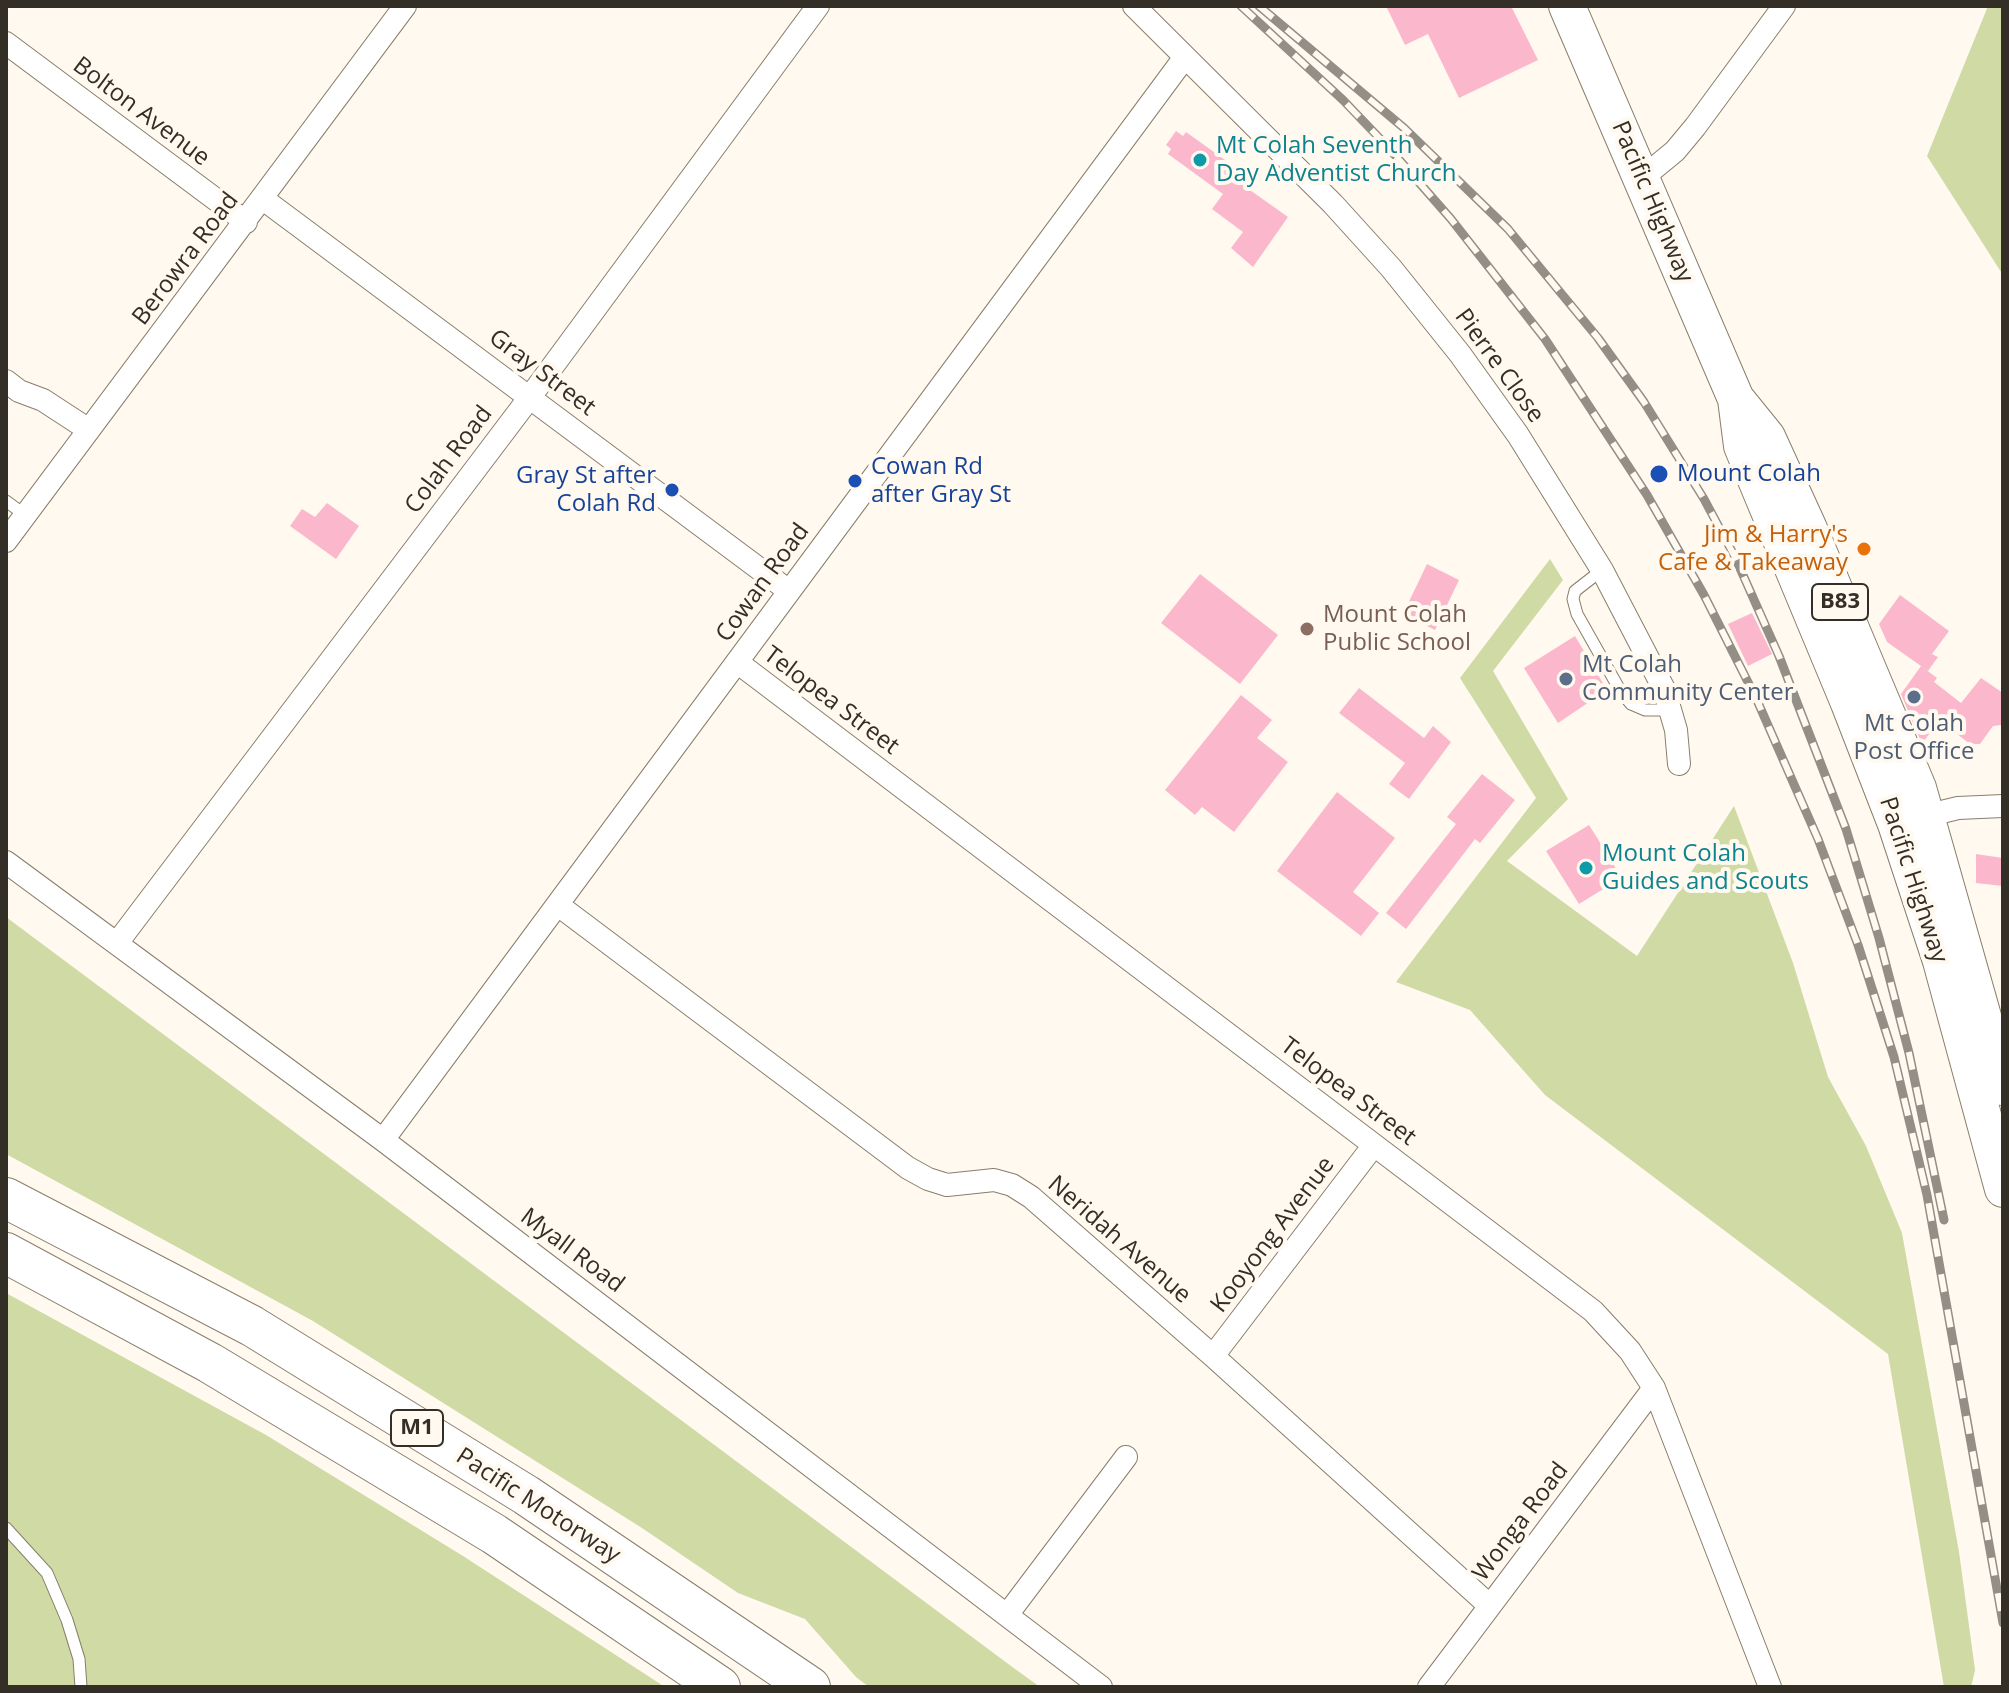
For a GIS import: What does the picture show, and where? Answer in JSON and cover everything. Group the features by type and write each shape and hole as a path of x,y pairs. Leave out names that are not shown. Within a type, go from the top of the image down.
{"highway":[{"name":"Pacific Motorway","path":"6,1198 252,1326 526,1495 805,1686"},
{"name":"Pacific Motorway","path":"6,1253 210,1363 494,1534 720,1687"}],"main road":[{"name":"Pacific Highway","path":"1567,6 1736,399 1767,437 1909,766 1911,819 1952,1000 1994,1101"},
{"name":"Pacific Highway","path":"1911,819 1998,1049 1994,1101 2003,1189"}],"street":[{"name":"Berowra Road","path":"6,541 405,6"},
{"name":"Colah Road","path":"117,943 530,397 818,6"},
{"name":"Pierre Close","path":"1134,6 1333,204 1391,268 1460,354 1518,435 1602,570 1672,709 1679,764"},
{"path":"1641,179 1675,151 1695,127 1784,6"},
{"name":"Bolton Avenue","path":"6,43 246,222"},
{"name":"Cowan Road","path":"383,1140 1185,57"},
{"name":"Gray Street","path":"263,199 789,591"},
{"path":"6,381 19,391 43,400 89,430"},
{"name":"Telopea Street","path":"737,662 1593,1311 1630,1351 1654,1388 1770,1687"},
{"path":"1911,819 1958,808 2003,806"},
{"name":"Myall Road","path":"6,862 383,1140 1101,1687"},
{"name":"Neridah Avenue","path":"558,905 908,1168 947,1185 994,1180 1012,1185 1031,1197 1490,1606"},
{"path":"1952,1000 1970,1019 1982,1045 1998,1049"},
{"name":"Kooyong Avenue","path":"1213,1356 1374,1145"},
{"name":"Wonga Road","path":"1429,1687 1654,1388"},
{"path":"1007,1615 1126,1457"}],"lane":[{"path":"6,501 25,515"},
{"path":"1602,570 1575,591 1573,599 1577,614 1626,699 1645,710 1672,709"},
{"path":"6,1528 47,1573 79,1659 81,1687"}],"green space":[{"path":"1988,6 2003,6 2003,275 1927,156"},
{"path":"1550,559 1563,580 1493,671 1568,799 1507,861 1637,956 1734,806 1793,963 1828,1077 1866,1146 1902,1233 1959,1552 1975,1670 1971,1687 1944,1687 1888,1354 1545,1095 1470,1010 1396,982 1536,798 1460,678"},
{"path":"6,917 1040,1687 869,1687 856,1677 805,1619 738,1593 642,1528 313,1321 6,1154"},
{"path":"6,1293 266,1435 463,1556 665,1687 6,1687"}],"building":[{"path":"1386,6 1511,6 1538,60 1459,98 1428,34 1405,45"},
{"path":"1176,131 1183,136 1186,132 1232,165 1226,173 1288,217 1253,267 1231,248 1243,232 1212,209 1223,194 1168,154 1171,149 1166,145"},
{"path":"327,503 359,526 336,559 290,526 302,509 315,517"},
{"path":"1427,564 1459,580 1435,630 1403,614"},
{"path":"1200,574 1278,635 1240,684 1161,623"},
{"path":"1900,595 1949,631 1932,654 1938,657 1928,671 1887,642 1879,624"},
{"path":"1752,613 1772,654 1748,666 1728,624"},
{"name":"Mt Colah Community Center","path":"1575,636 1607,690 1558,723 1524,668"},
{"path":"1921,666 1937,678 1934,682 1961,703 1981,678 2003,693 2001,725 1993,726 1980,744 1970,744 1939,720 1922,744 1901,694"},
{"path":"1359,688 1424,738 1433,726 1451,742 1409,799 1389,784 1405,763 1339,713"},
{"path":"1241,695 1272,720 1257,738 1288,762 1234,832 1202,807 1195,815 1165,790"},
{"path":"1482,774 1515,800 1480,843 1475,839 1406,929 1386,913 1456,824 1447,817"},
{"path":"1337,792 1395,838 1353,892 1379,913 1361,936 1277,871"},
{"name":"Mount Colah Guides and Scouts","path":"1589,825 1601,844 1608,840 1616,854 1610,858 1621,878 1579,904 1546,851"},
{"path":"1976,854 2003,858 2003,886 1976,883"}],"railway":[{"path":"1241,6 1343,100 1387,146 1451,219 1545,339 1647,495 1704,595 1756,698 1818,839 1858,945 1894,1057 1927,1195 2003,1623"},
{"path":"1259,6 1404,128 1508,229 1598,338 1644,402 1704,499 1735,557 1779,656 1846,829 1909,1053 1944,1220"}],"place":[{"name":"Mt Colah Seventh Day Adventist Church","path":"1200,160"},
{"name":"Mount Colah","path":"1659,474"},
{"name":"Cowan Rd after Gray St","path":"855,481"},
{"name":"Gray St after Colah Rd","path":"672,490"},
{"name":"Jim & Harry's Cafe & Takeaway","path":"1864,549"},
{"name":"Mount Colah Public School","path":"1307,629"},
{"name":"Mt Colah Community Center","path":"1566,679"},
{"name":"Mt Colah Post Office","path":"1914,697"},
{"name":"Mount Colah Guides and Scouts","path":"1586,868"}]}
